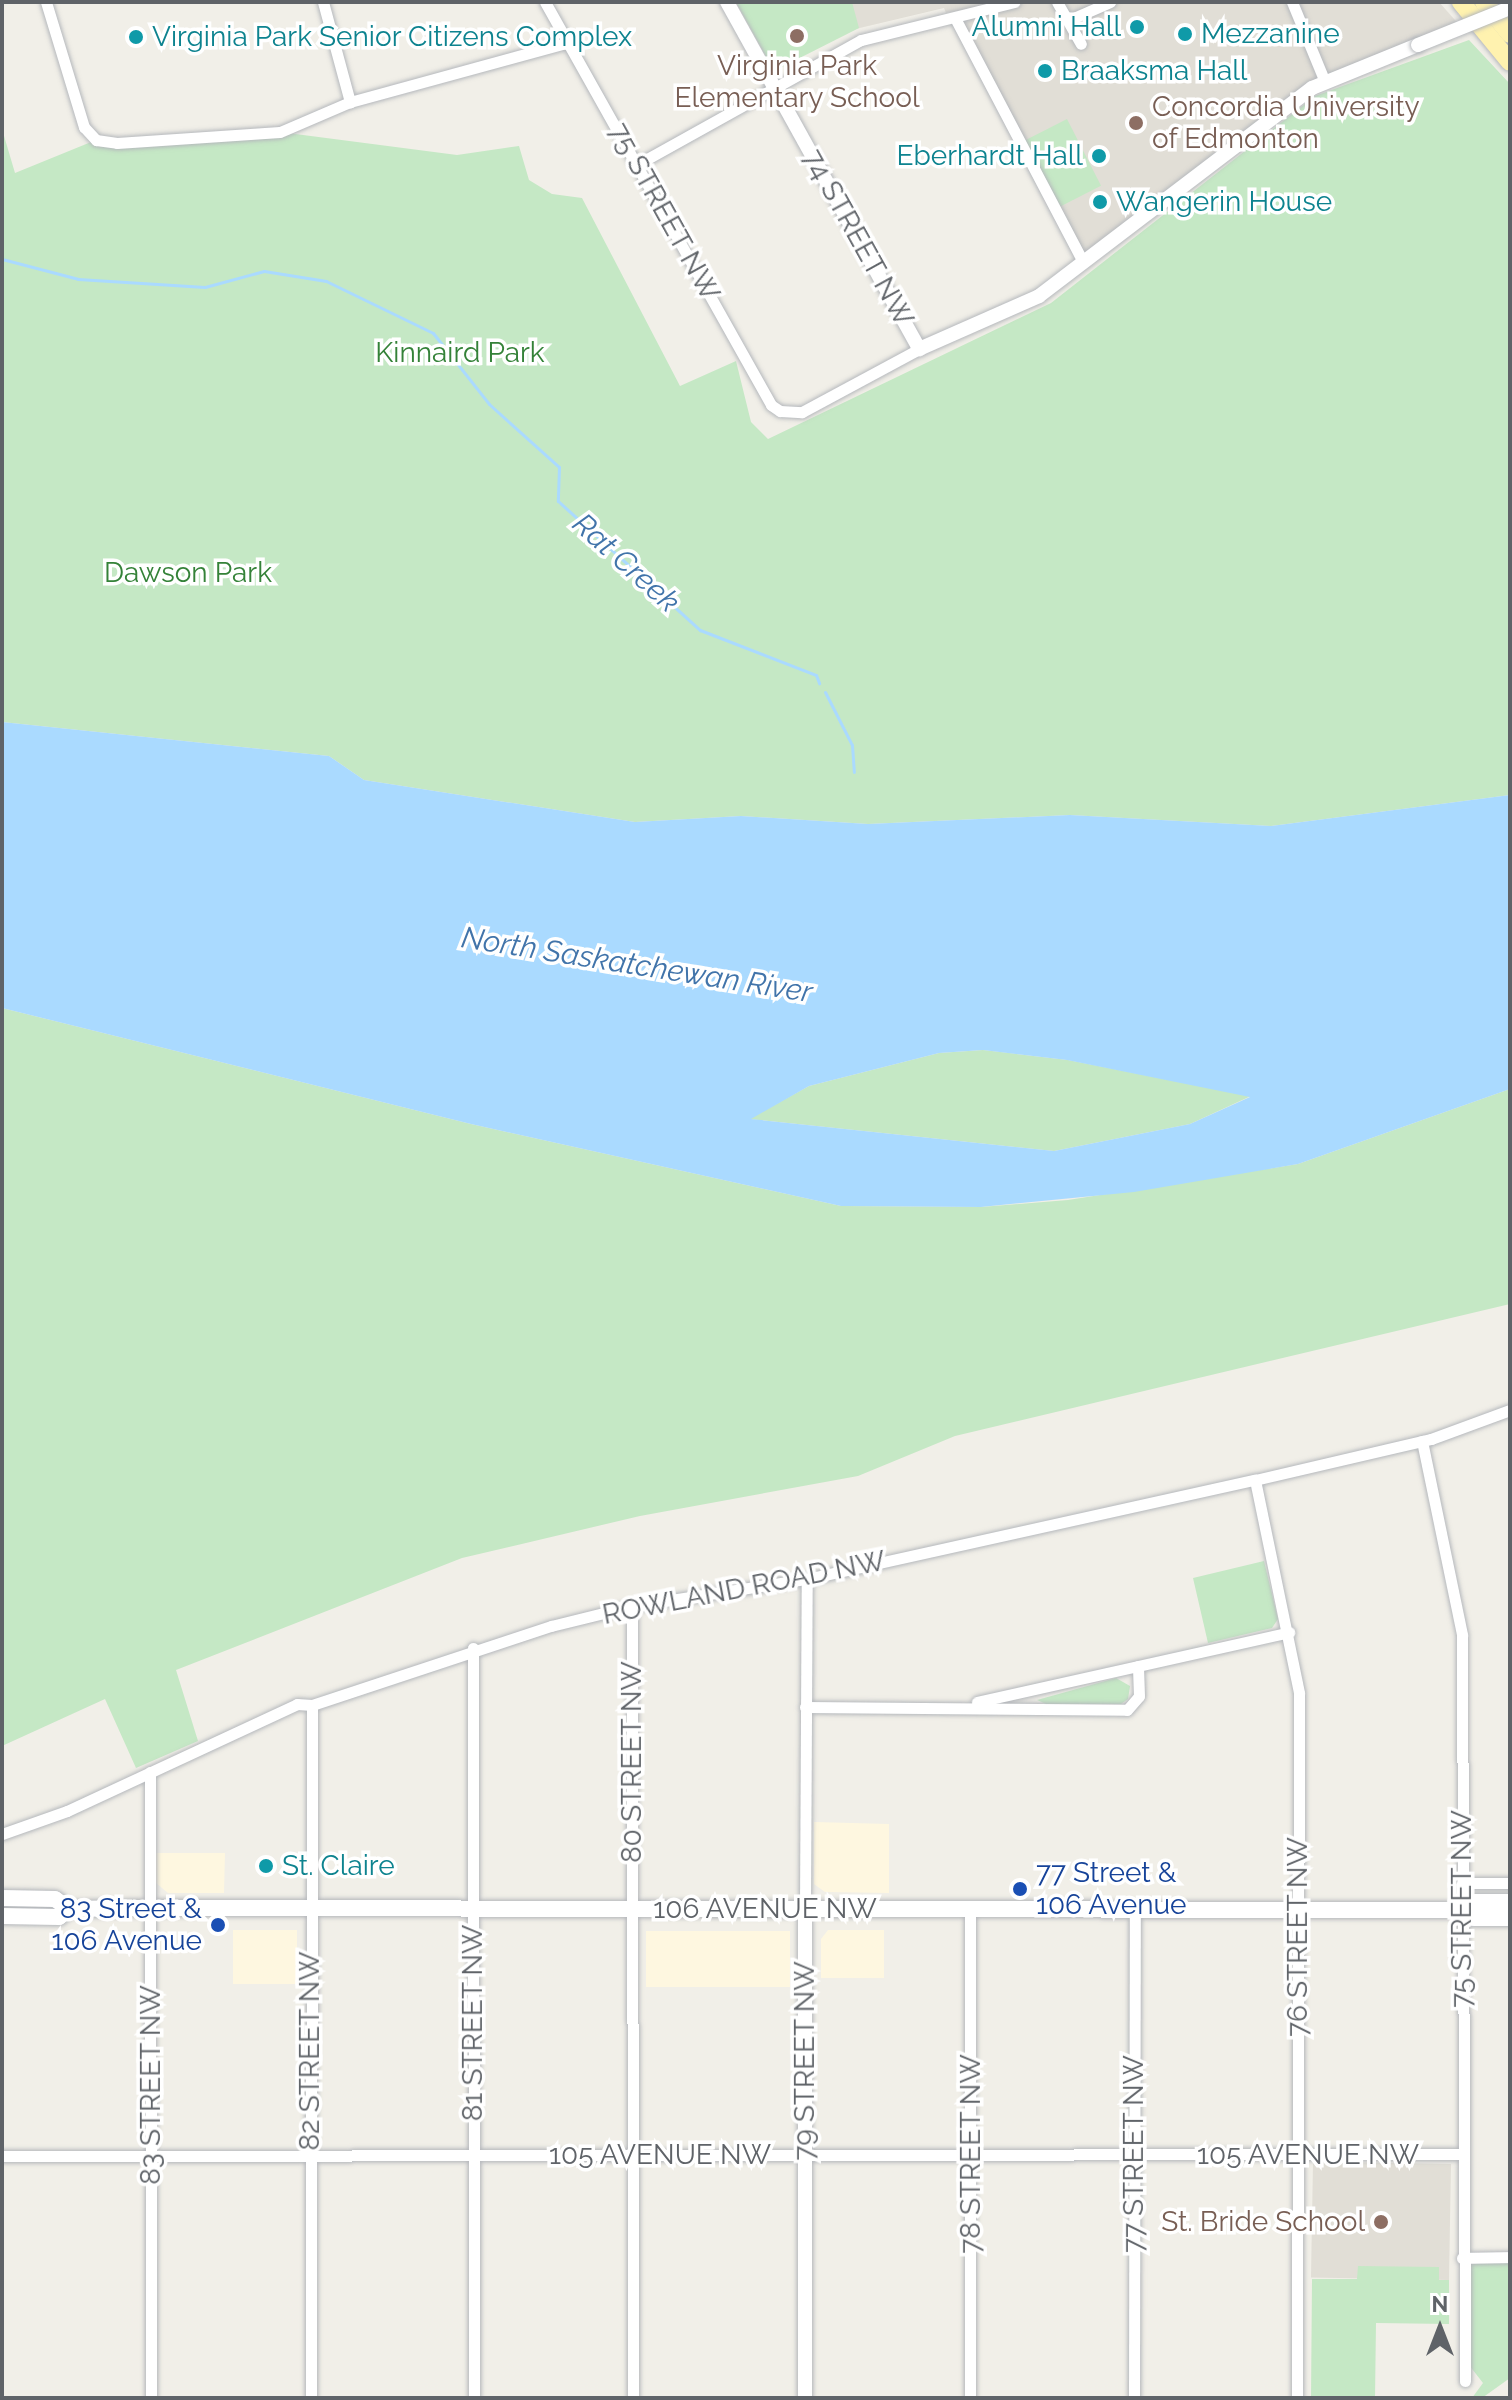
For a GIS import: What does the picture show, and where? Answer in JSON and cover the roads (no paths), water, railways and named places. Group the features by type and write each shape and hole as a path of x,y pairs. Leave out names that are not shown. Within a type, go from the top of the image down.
{"main road":[{"path":"1474,5 1510,34"},
{"path":"1474,5 1510,62"},
{"name":"106 AVENUE NW","path":"2,1898 60,1900 69,1909"},
{"name":"106 AVENUE NW","path":"2,1916 59,1917 69,1909 151,1908 1461,1910 1475,1902 1510,1902"},
{"name":"106 AVENUE NW","path":"1461,1910 1475,1918 1510,1918"}],"street":[{"path":"46,2 72,98 84,127 96,140 280,132 350,102 566,43"},
{"path":"323,2 350,102"},
{"name":"75 STREET NW","path":"545,2 771,405 790,413 816,405 919,349"},
{"name":"74 STREET NW","path":"727,2 919,349"},
{"path":"638,164 861,40 1014,2"},
{"path":"1057,2 1081,44"},
{"path":"1069,20 1110,2"},
{"path":"1292,2 1325,82"},
{"path":"919,349 1039,296 1286,105 1325,82 1510,8"},
{"path":"955,18 1083,262"},
{"name":"ROWLAND ROAD NW","path":"2,1834 150,1772 297,1704 312,1705 473,1648 632,1606 807,1579 1255,1480 1422,1441 1510,1410"},
{"name":"75 STREET NW","path":"1422,1441 1462,1635 1462,2258 1465,2381"},
{"name":"76 STREET NW","path":"1255,1480 1289,1632 1299,1693 1297,2398"},
{"name":"79 STREET NW","path":"805,2398 807,1579"},
{"name":"80 STREET NW","path":"632,1606 633,2398"},
{"path":"964,1705 1289,1632"},
{"name":"81 STREET NW","path":"473,1648 474,2398"},
{"path":"805,1707 964,1705 1127,1710 1139,1696 1138,1666"},
{"name":"82 STREET NW","path":"311,2398 312,1705"},
{"name":"83 STREET NW","path":"150,1772 151,2398"},
{"path":"1462,1883 1510,1883"},
{"name":"78 STREET NW","path":"970,1909 970,2398"},
{"name":"77 STREET NW","path":"1134,2398 1135,1909"},
{"name":"105 AVENUE NW","path":"2,2156 1462,2154"},
{"path":"1462,2258 1510,2257"}],"water":[{"name":"North Saskatchewan River","path":"2,722 329,756 364,780 635,822 741,816 868,824 1070,815 1271,826 1510,795 1510,1089 1298,1164 1134,1192 981,1207 841,1206 471,1124 2,1008","holes":["983,1050 1067,1060 1250,1097 1190,1124 1054,1151 751,1119 809,1086 939,1053"]}],"waterway":[{"name":"Rat Creek","path":"2,259 78,279 205,287 264,271 326,281 433,333 489,404 559,467 558,501 700,630 816,675 819,683"},
{"name":"Rat Creek","path":"825,692 852,745 854,772"}],"place":[{"name":"Alumni Hall","path":"1137,27"},
{"name":"Mezzanine","path":"1185,34"},
{"name":"Virginia Park Elementary School","path":"797,36"},
{"name":"Virginia Park Senior Citizens Complex","path":"136,37"},
{"name":"Braaksma Hall","path":"1045,71"},
{"name":"Concordia University of Edmonton","path":"1136,123"},
{"name":"Eberhardt Hall","path":"1099,156"},
{"name":"Wangerin House","path":"1100,202"},
{"name":"St. Claire","path":"266,1866"},
{"name":"77 Street & 106 Avenue","path":"1020,1889"},
{"name":"83 Street & 106 Avenue","path":"218,1925"},
{"name":"St. Bride School","path":"1381,2222"}],"park label":[{"name":"Kinnaird Park","path":"460,353"},
{"name":"Dawson Park","path":"188,573"}]}
